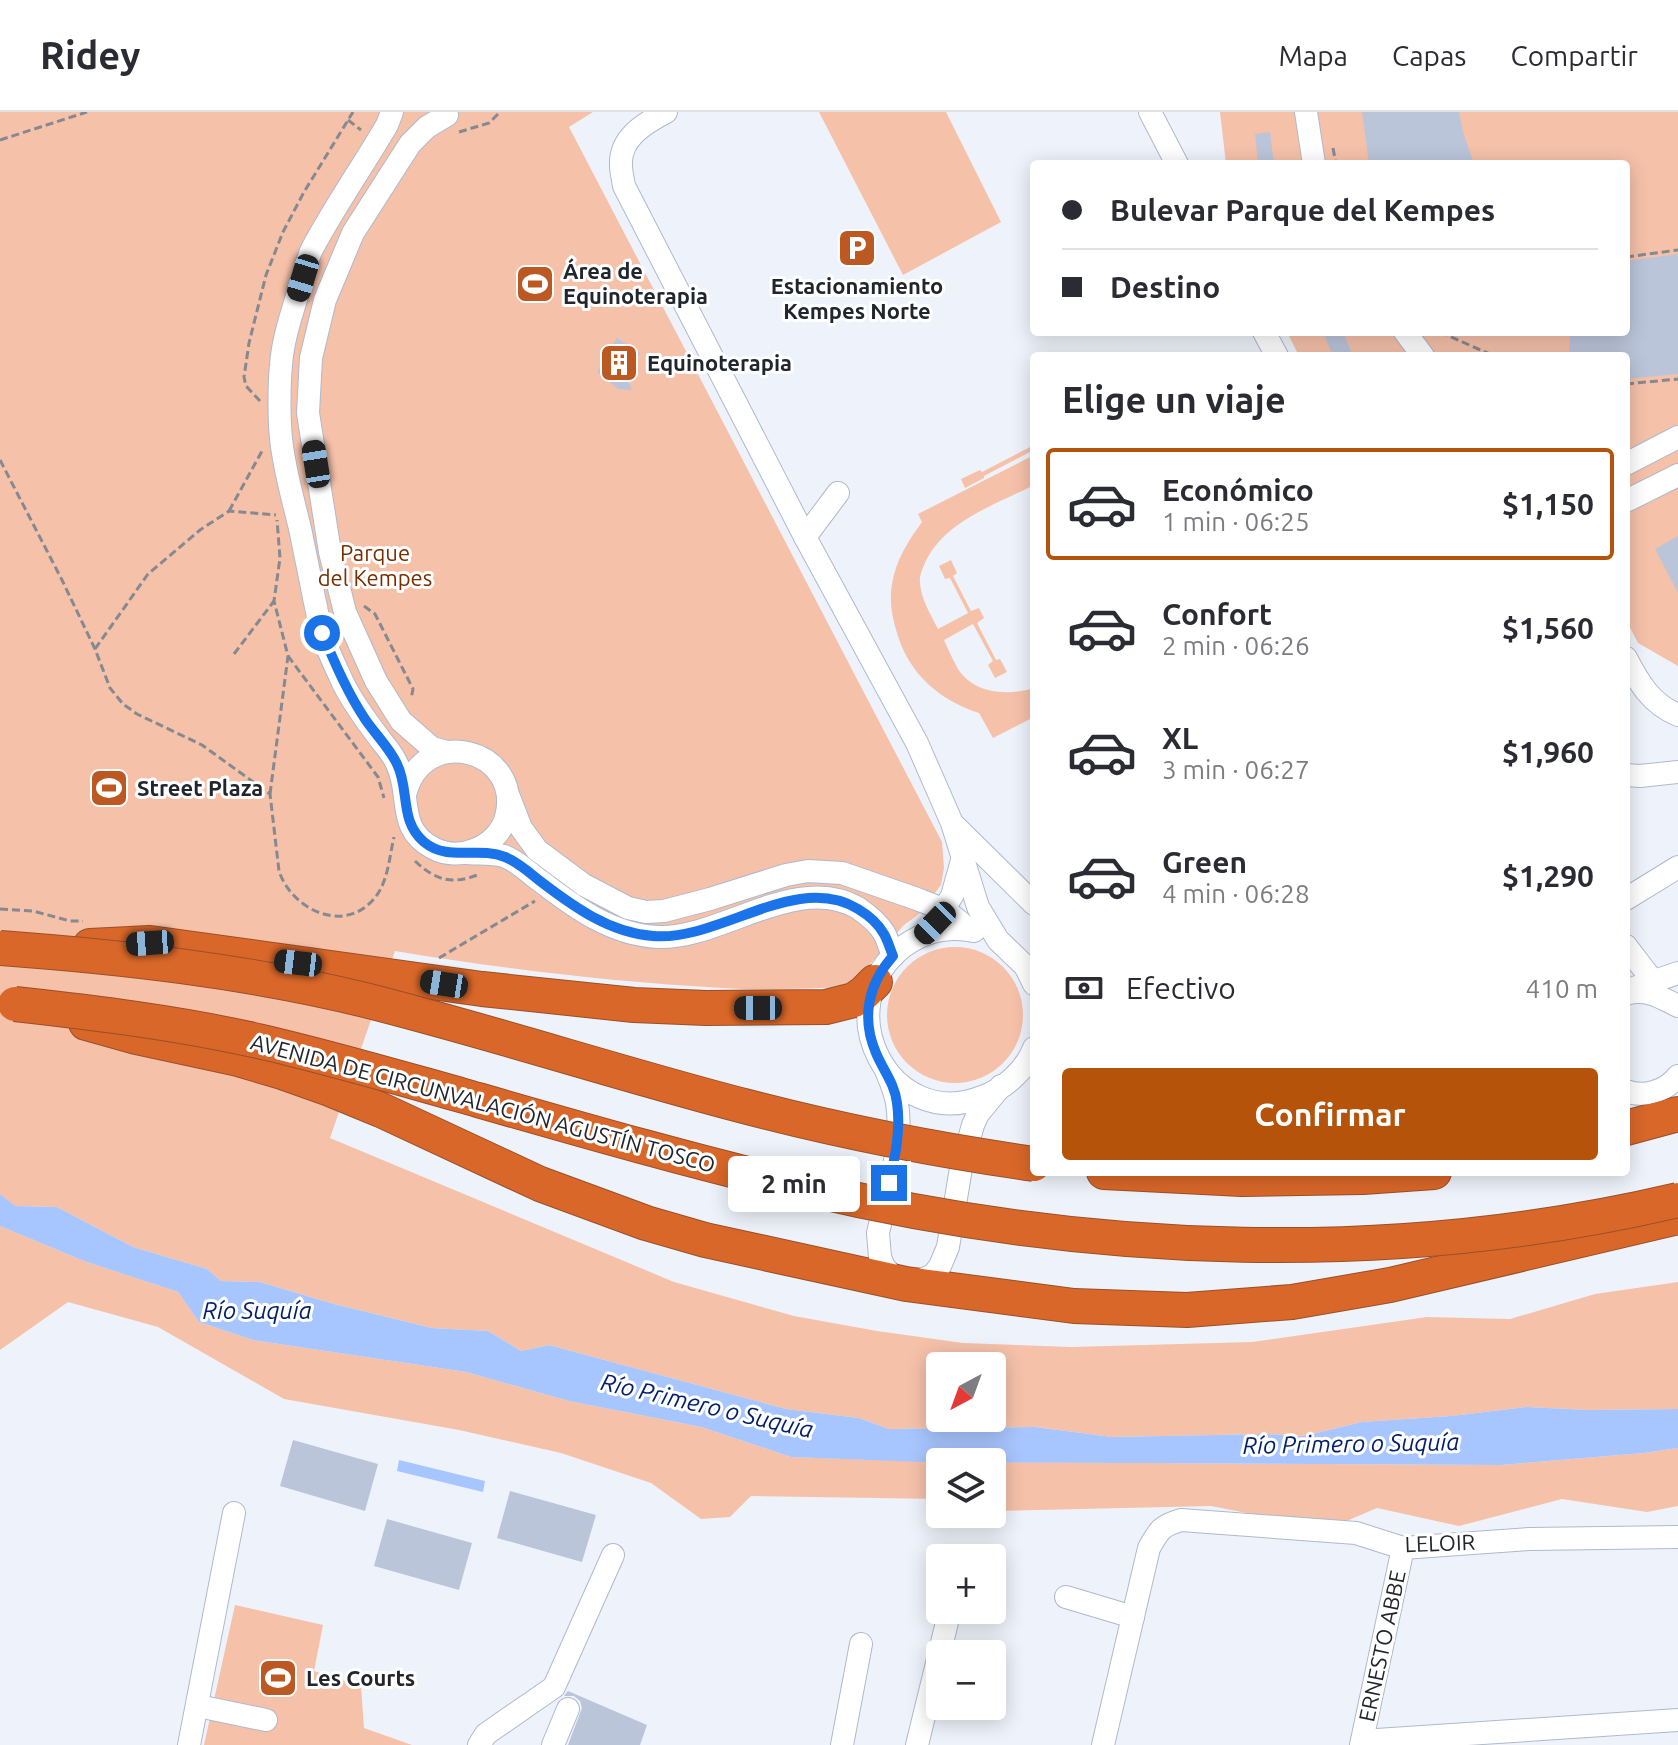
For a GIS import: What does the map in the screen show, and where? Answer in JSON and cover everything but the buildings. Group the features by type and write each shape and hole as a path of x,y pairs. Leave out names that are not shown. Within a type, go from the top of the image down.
{"highway":[{"path":"13,949 150,943 540,997 706,1008 826,1007 854,1000 884,969"},
{"path":"13,949 168,965 351,997 804,1121 941,1150 1030,1163"},
{"path":"7,1003 282,1072 381,1110 500,1167 586,1202 691,1236 906,1284 1046,1302 1187,1310 1292,1302 1401,1283 1678,1217"},
{"name":"AVENIDA DE CIRCUNVALACIÓN AGUSTÍN TOSCO","path":"7,1003 145,1019 257,1041 813,1190 926,1214 1039,1230 1157,1242 1334,1245 1483,1234 1601,1216 1678,1200"},
{"path":"1630,1127 1678,1114"},
{"path":"1630,1143 1678,1133"},
{"path":"1178,1176 1307,1179 1377,1176"}],"street":[{"path":"392,112 311,252 286,332 281,366 281,437 322,633 345,686 396,762 405,795"},
{"path":"666,112 645,123 628,139 620,162 624,186 805,537 917,743 952,823 978,907 998,940 1025,966 1030,976"},
{"path":"1150,112 1175,160"},
{"path":"1306,112 1313,160"},
{"path":"446,118 427,127 410,144 353,233 325,300 311,358 308,413 330,552 345,612 376,681 398,704 401,721 432,748 447,752"},
{"path":"1630,462 1678,437"},
{"path":"1630,499 1678,475"},
{"path":"805,537 838,493"},
{"path":"1630,665 1646,693 1666,710 1678,715"},
{"path":"884,969 883,931 869,915 850,903 827,898 800,898 681,935 658,937 635,934 609,925 580,911 505,856 452,854 426,844 409,823 405,809 407,785 418,767 436,755 460,751 485,760 503,780 521,828 537,850 584,885 628,908 646,912 664,911 786,875 808,871 842,873 945,910 970,930"},
{"path":"1630,775 1678,772"},
{"path":"466,853 490,842 499,831 508,806 507,792"},
{"path":"952,823 1030,900"},
{"path":"922,936 945,910 963,856"},
{"path":"1630,897 1678,867"},
{"path":"998,940 970,930 953,929 922,936 902,948 884,969 869,998 868,1025 877,1055 894,1089 898,1116 895,1158 878,1233 880,1257 889,1274 906,1284 933,1275 945,1256 967,1142 978,1114 1016,1079 1030,1055"},
{"path":"1630,951 1653,981"},
{"path":"1630,990 1678,973"},
{"path":"1630,992 1657,994 1677,1007"},
{"path":"885,1068 909,1091 935,1101 960,1103 975,1100 1016,1079"},
{"path":"1630,1093 1655,1092 1678,1076"},
{"path":"189,1745 234,1513"},
{"name":"LELOIR","path":"1133,1617 1149,1548 1159,1530 1181,1520 1356,1533 1403,1548 1529,1539 1678,1537"},
{"name":"ERNESTO ABBE","path":"1362,1743 1403,1548"},
{"path":"479,1745 486,1734 554,1687 613,1555"},
{"path":"1066,1597 1133,1617 1103,1745"},
{"path":"917,1745 947,1624"},
{"path":"842,1745 861,1644"},
{"path":"198,1706 266,1720"},
{"path":"553,1745 568,1709"},
{"path":"1362,1743 1678,1720"}],"path":[{"path":"0,140 87,112"},
{"path":"446,118 473,128 489,123 500,112"},
{"path":"1630,256 1678,250"},
{"path":"1449,336 1485,352"},
{"path":"1630,384 1678,379"},
{"path":"95,649 148,574 200,530 229,511 265,446"},
{"path":"0,460 62,580 110,688 130,710 202,745 270,794"},
{"path":"229,511 276,515"},
{"path":"234,654 274,601"},
{"path":"357,601 375,614 413,689 398,704"},
{"path":"288,656 270,794 279,871 283,881 305,906 328,916 350,915 372,902 383,883 394,833"},
{"path":"431,962 552,891"},
{"path":"0,909 33,911 70,921 85,921"}],"green space":[{"name":"Parque del Kempes","path":"0,112 593,112 569,127 942,842 944,868 941,885 919,914 904,925 850,987 754,989 640,982 518,969 395,951 330,1138 674,1282 794,1316 963,1343 1071,1347 1252,1342 1427,1317 1510,1319 1595,1294 1678,1282 1678,1409 1527,1407 1362,1422 1304,1436 1112,1437 1035,1427 1006,1427 1006,1352 926,1352 926,1428 889,1429 859,1418 786,1409 549,1345 521,1351 488,1331 432,1328 260,1282 221,1281 207,1269 133,1247 57,1207 14,1206 0,1194"},
{"path":"819,112 946,112 1001,222 903,275"},
{"path":"1220,112 1678,112 1678,666 1638,643 1630,628 1630,352 1297,352 1289,336 1630,336 1630,160 1226,160"},
{"path":"1030,447 1030,452 965,488 961,479 980,470 982,472"},
{"path":"1030,457 1030,487 957,526 933,550 920,578 924,601 938,629 968,613 950,578 945,579 939,566 951,560 957,573 953,576 971,611 979,608 984,618 977,623 996,660 1000,659 1007,672 995,678 988,665 993,661 973,624 944,640 965,677 973,684 992,691 1030,689 1030,719 993,738 979,713 951,701 928,684 902,648 891,603 892,584 903,551 922,522 918,514"},
{"path":"955,947 981,952 1003,967 1018,989 1023,1015 1018,1041 1003,1063 981,1078 955,1083 929,1078 907,1063 892,1041 887,1015 892,989 907,967 929,952"},
{"path":"0,1226 84,1261 178,1292 199,1322 253,1340 466,1372 569,1401 701,1427 791,1457 926,1462 926,1499 751,1496 730,1517 701,1519 651,1483 561,1453 459,1430 284,1399 158,1327 68,1302 0,1350"},
{"path":"1678,1448 1678,1506 1647,1512 1562,1499 1459,1526 1377,1508 1328,1529 1211,1506 1006,1511 1006,1462 1501,1465"},
{"name":"Les Courts","path":"235,1605 323,1625 314,1671 361,1686 364,1728 412,1745 204,1745"}],"water":[{"name":"Río Suquía","path":"0,1194 15,1206 57,1207 133,1247 207,1269 221,1281 260,1282 432,1328 488,1331 521,1351 549,1345 786,1409 859,1418 889,1429 1006,1432 1006,1427 1035,1427 1112,1437 1304,1436 1362,1422 1527,1407 1678,1409 1678,1448 1501,1465 1006,1462 1006,1448 926,1448 926,1462 791,1457 701,1427 569,1401 466,1372 253,1340 199,1322 178,1292 84,1261 0,1226"},
{"path":"399,1460 485,1481 483,1492 397,1471"}],"place":[{"name":"Estacionamiento Kempes Norte","path":"857,248"},
{"name":"Área de Equinoterapia","path":"535,284"},
{"name":"Equinoterapia","path":"619,363"},
{"name":"Street Plaza","path":"109,788"},
{"name":"Les Courts","path":"278,1678"}],"route":[{"path":"322,633 345,686 398,766 409,823 416,835 438,851 505,856 580,911 635,934 658,937 681,935 800,898 827,898 850,903 869,915 883,931 893,956 875,982 868,1009 872,1042 894,1089 897,1103 895,1158 889,1183"}],"water label":[{"name":"Río Primero o Suquía","path":"707,1406"},
{"name":"Río Primero o Suquía","path":"1351,1444"}]}
